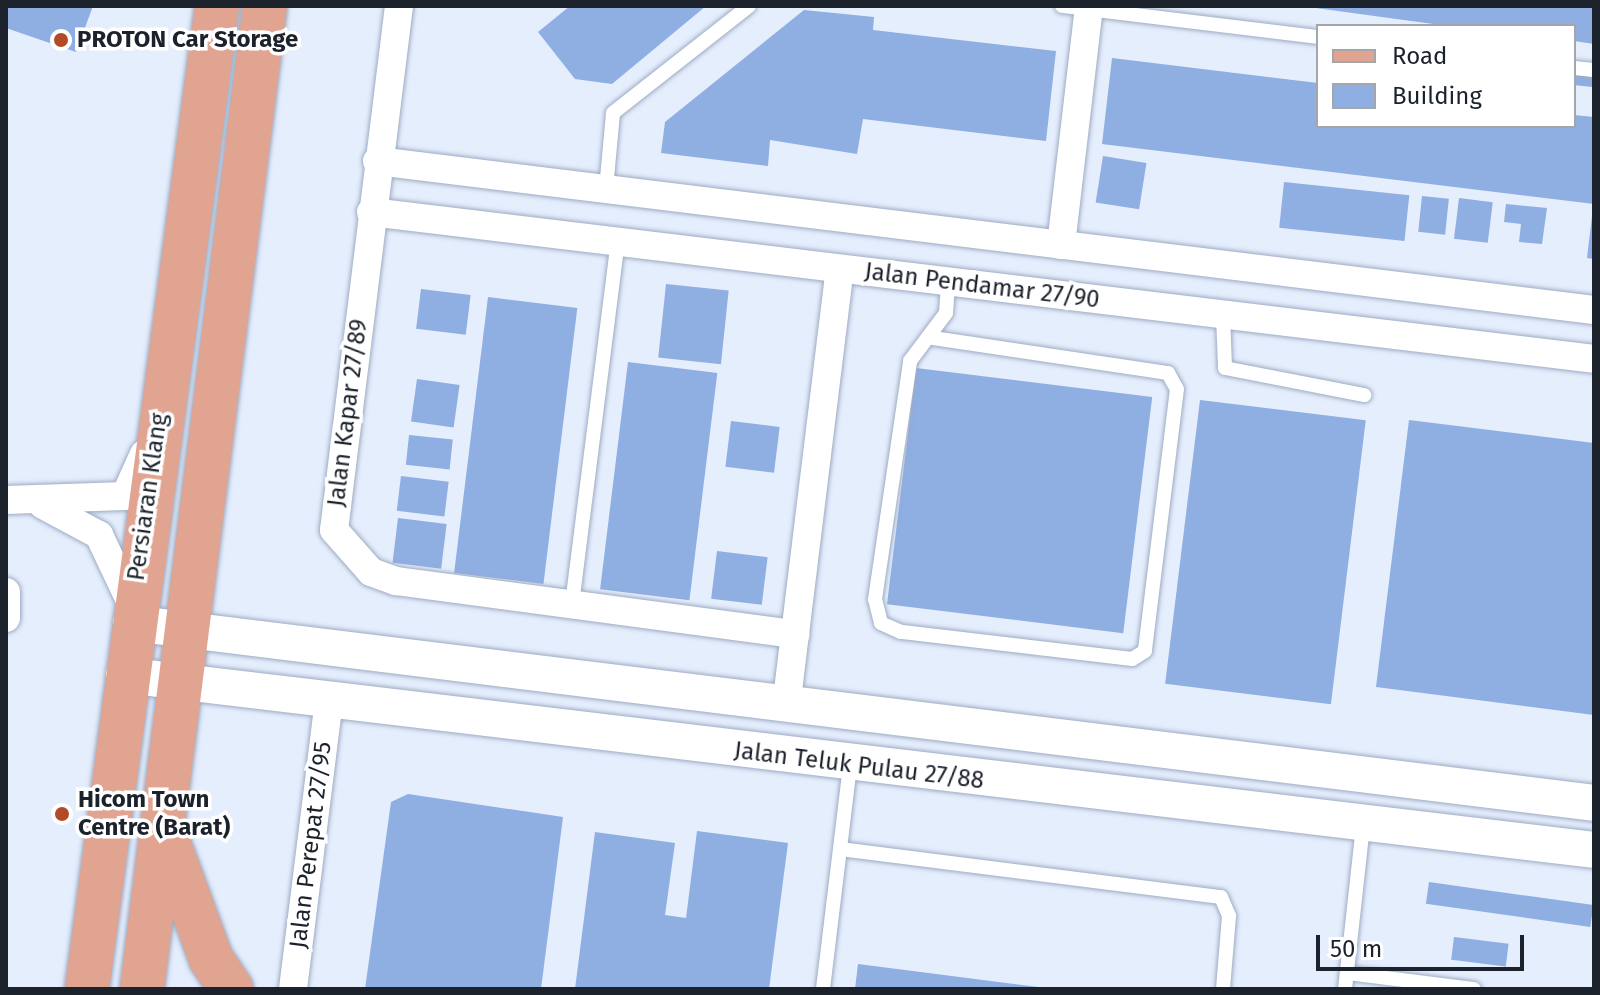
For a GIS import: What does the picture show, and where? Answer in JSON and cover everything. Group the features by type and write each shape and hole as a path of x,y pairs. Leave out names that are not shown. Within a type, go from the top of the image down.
{"main road":[{"name":"Persiaran Klang","path":"87,989 124,675 217,6"},
{"path":"142,989 265,6"},
{"path":"163,828 211,959 231,989"}],"street":[{"name":"Jalan Kapar 27/89","path":"399,6 377,161 334,530 371,572 396,581 795,634"},
{"path":"1061,245 1080,7"},
{"path":"377,161 1594,310"},
{"name":"Jalan Pendamar 27/90","path":"371,212 1594,359"},
{"path":"786,707 840,269"},
{"path":"6,500 42,505 125,496 161,405"},
{"path":"42,505 99,535 132,615"},
{"path":"6,592 6,618"},
{"name":"Jalan Teluk Pulau 27/88","path":"132,615 187,632 1594,803"},
{"name":"Jalan Teluk Pulau 27/88","path":"124,675 1363,827 1594,850"},
{"name":"Jalan Perepat 27/95","path":"293,989 329,701"}],"lane":[{"path":"606,189 613,113 749,6"},
{"path":"1080,7 1316,37"},
{"path":"572,604 618,242"},
{"path":"933,338 1168,373 1177,389 1145,651 1132,659 901,632 881,623 875,599 910,361 933,338 946,313 948,281"},
{"path":"1223,315 1225,368 1364,395"},
{"path":"823,989 850,765"},
{"path":"1345,989 1363,827"},
{"path":"840,849 1221,897 1229,916 1223,989"},
{"path":"1347,973 1474,989"}],"building":[{"name":"PROTON Car Storage","path":"6,6 93,6 76,52 6,28"},
{"path":"570,6 706,6 612,84 575,79 538,32"},
{"path":"1301,6 1594,6 1594,44 1576,41 1576,24 1433,24"},
{"path":"804,10 874,17 873,30 1056,51 1046,141 863,119 857,154 770,140 768,166 661,153 665,122"},
{"path":"1112,58 1316,83 1316,128 1576,128 1576,115 1594,117 1594,204 1102,144"},
{"path":"1576,73 1594,75 1593,87 1576,85"},
{"path":"1103,156 1146,163 1139,209 1096,202"},
{"path":"1284,182 1409,195 1405,241 1279,228"},
{"path":"1422,196 1449,199 1445,235 1418,232"},
{"path":"1459,198 1493,202 1488,243 1454,239"},
{"path":"1506,204 1547,208 1542,244 1519,242 1521,224 1504,222"},
{"path":"1594,216 1594,259 1587,258"},
{"path":"666,284 729,291 721,364 658,358"},
{"path":"421,289 471,295 466,335 416,329"},
{"path":"488,297 577,308 543,584 454,573"},
{"path":"628,362 717,373 689,600 600,589"},
{"path":"916,368 1152,397 1123,633 887,604"},
{"path":"417,379 460,385 454,428 411,422"},
{"path":"1200,400 1366,420 1331,704 1165,684"},
{"path":"1409,420 1594,443 1594,715 1376,687"},
{"path":"731,421 780,427 774,473 725,467"},
{"path":"409,435 453,440 450,469 406,465"},
{"path":"401,476 449,482 444,517 397,511"},
{"path":"398,518 447,524 441,569 393,563"},
{"path":"717,551 768,557 762,605 711,599"},
{"path":"408,794 563,817 541,989 365,989 391,802"},
{"path":"697,831 788,843 769,989 575,989 595,832 675,843 665,915 686,918"},
{"path":"1429,882 1593,905 1590,927 1426,904"},
{"path":"1454,937 1509,944 1506,967 1451,960"},
{"path":"858,964 1038,987 1038,989 855,989"}],"place":[{"name":"PROTON Car Storage","path":"61,40"},
{"name":"Hicom Town Centre (Barat)","path":"62,814"}]}
